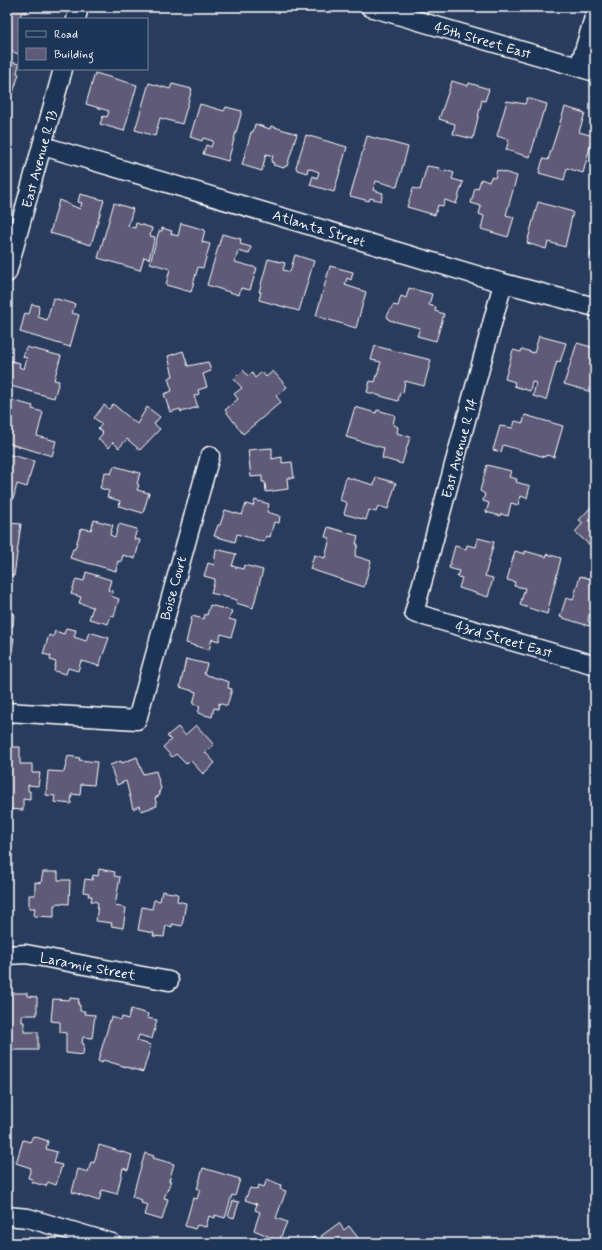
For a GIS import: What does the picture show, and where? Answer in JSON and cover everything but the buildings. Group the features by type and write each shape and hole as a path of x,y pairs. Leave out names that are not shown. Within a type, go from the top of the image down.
{"street":[{"path":"76,18 80,7"},
{"name":"45th Street East","path":"370,7 587,70"},
{"path":"587,70 595,14"},
{"name":"East Avenue R 13","path":"7,273 63,70"},
{"name":"Atlanta Street","path":"43,146 504,283 595,307"},
{"name":"East Avenue R 14","path":"414,614 504,283"},
{"name":"Boise Court","path":"7,712 137,720 210,456"},
{"name":"43rd Street East","path":"414,614 595,665"},
{"name":"Laramie Street","path":"7,955 26,954 169,981"},
{"path":"7,1216 28,1218 112,1243"}]}
